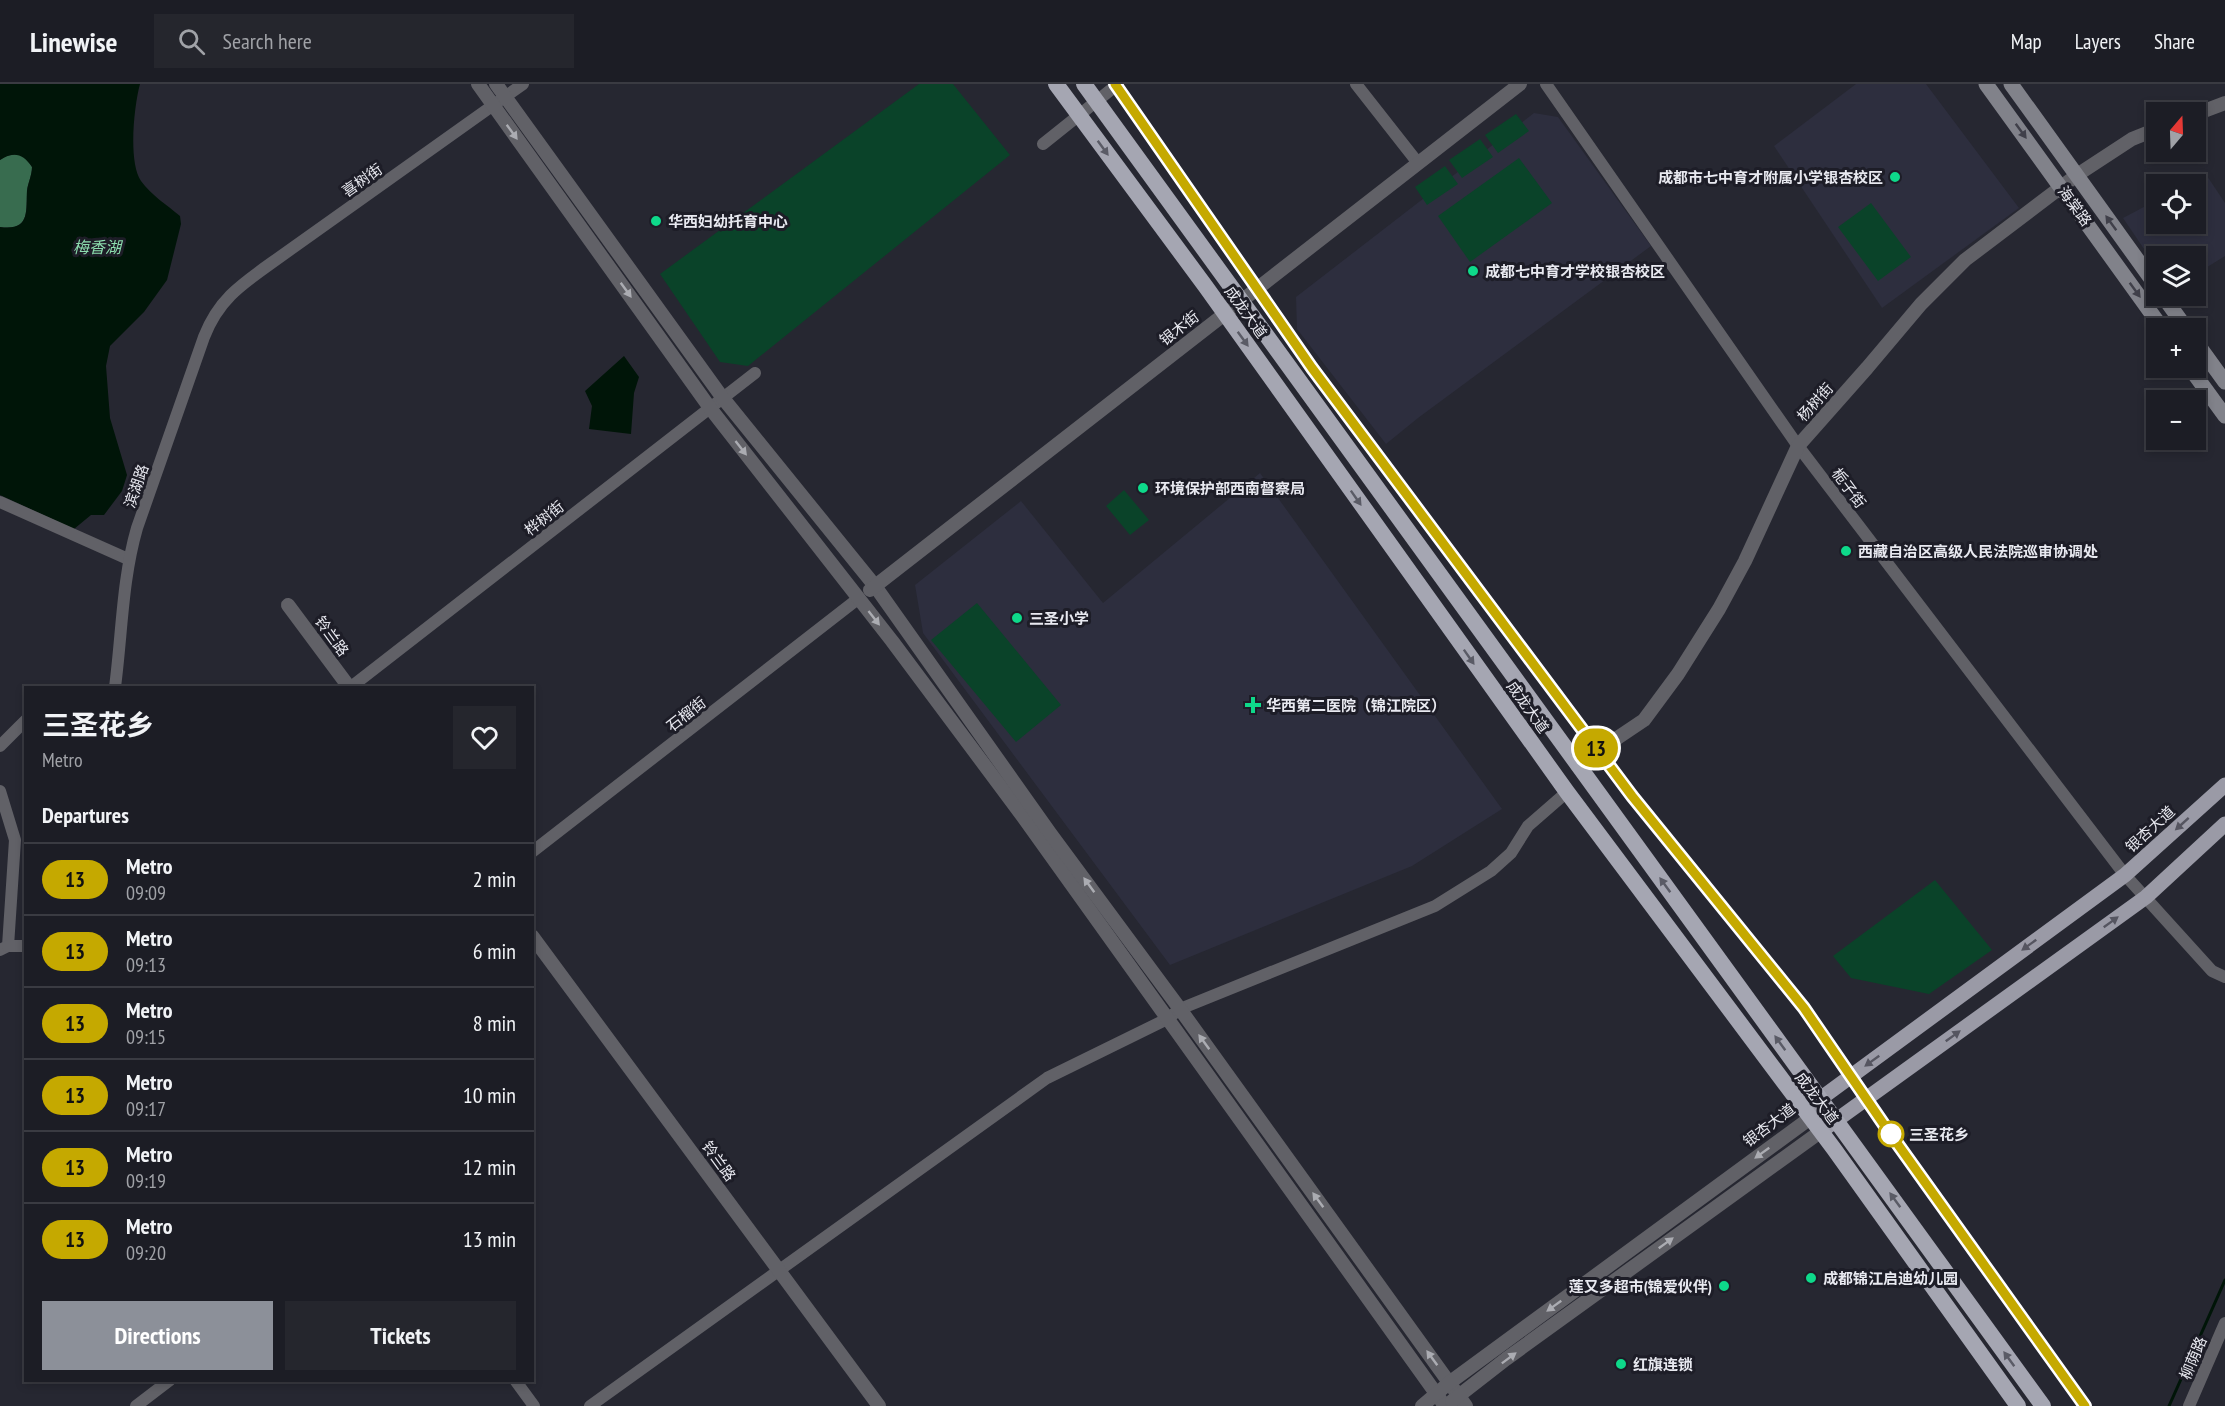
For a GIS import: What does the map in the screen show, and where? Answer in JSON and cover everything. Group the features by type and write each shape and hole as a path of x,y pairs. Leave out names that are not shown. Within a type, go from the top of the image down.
{"highway":[{"name":"成龙大道","path":"1056,84 1225,314 1567,792 1815,1125 2018,1406"},
{"name":"成龙大道","path":"1084,84 2043,1406"}],"main road":[{"name":"海棠路","path":"1986,84 2155,318"},
{"name":"海棠路","path":"2011,84 2146,272"},
{"path":"2206,356 2225,382"},
{"path":"2197,378 2225,416"},
{"name":"银杏大道","path":"2225,785 2125,875 1821,1099 1815,1125 1837,1119 2146,897 2225,824"}],"street":[{"path":"478,84 499,102 722,397 875,586 1050,833 1180,1009 1462,1401"},
{"path":"496,84 499,102 710,408 859,598 1014,804 1445,1406"},
{"name":"喜树街","path":"221,304 260,270 523,84"},
{"path":"1043,144 1118,84"},
{"path":"1356,84 1418,164"},
{"name":"银木街","path":"859,598 1520,84"},
{"name":"栀子街","path":"1546,84 1798,446 2125,875 2212,971 2225,977"},
{"path":"2206,110 2225,103"},
{"name":"杨树街","path":"1577,765 1644,720 1678,674 1719,609 1745,561 1798,446 1921,304 1965,260 2061,187 2132,140 2146,134"},
{"name":"滨湖路","path":"116,686 128,559 136,528 204,337 211,319 221,304"},
{"name":"桦树街","path":"351,686 755,373"},
{"path":"0,502 128,559"},
{"name":"石榴街","path":"534,850 859,598"},
{"name":"铃兰路","path":"288,605 349,686"},
{"path":"0,746 24,722"},
{"path":"0,791 15,840 4,948 24,946"},
{"path":"590,1406 1047,1078 1167,1019 1180,1009 1435,906 1491,871 1511,853 1528,826 1567,792"},
{"name":"铃兰路","path":"534,939 879,1406"},
{"name":"银杏大道","path":"1422,1406 1449,1383 1815,1125"},
{"name":"银杏大道","path":"1445,1406 1462,1401 1506,1359 1815,1125"},
{"name":"柳荫路","path":"2189,1406 2221,1343 2225,1323"},
{"path":"136,1406 167,1382"},
{"path":"516,1382 534,1406"}],"shaded area":[{"name":"成都市七中育才附属小学银杏校区","path":"1856,84 1926,84 2019,208 1882,308 1774,146"},
{"name":"成都七中育才学校银杏校区","path":"1534,113 1558,117 1651,246 1386,444 1297,329 1296,297"},
{"path":"2206,174 2225,203 2225,256 2206,268 2206,246 2146,246 2146,252 2123,218 2146,206 2146,234 2206,234"},
{"name":"华西第二医院（锦江院区）","path":"1260,473 1502,809 1412,866 1170,965 923,633 915,585 1021,501 1103,603"}],"green space":[{"path":"919,84 953,84 1010,155 748,366 720,362 660,274"},
{"path":"1516,114 1529,131 1498,153 1485,135"},
{"path":"1480,139 1493,157 1462,178 1449,160"},
{"path":"18,154 25,157 32,167 27,190 26,212 17,226 0,227 0,160 6,156"},
{"path":"1519,158 1552,203 1470,262 1438,216"},
{"path":"1445,166 1458,184 1427,205 1415,187"},
{"path":"1871,203 1911,257 1878,281 1838,227"},
{"path":"1124,490 1149,520 1130,535 1106,506"},
{"path":"977,603 1061,705 1016,742 931,640"},
{"path":"1935,880 1992,950 1929,994 1851,978 1833,956"}],"water":[{"name":"梅香湖","path":"0,84 140,84 133,134 137,172 149,191 180,216 181,224 167,280 144,312 110,346 106,366 110,418 127,475 122,491 104,515 91,515 74,529 0,495 0,227 17,226 24,218 32,167 18,155 10,155 0,160"},
{"path":"624,356 639,377 634,393 631,434 589,429 592,406 585,391"}],"waterway":[{"path":"2169,1406 2225,1280"}],"metro line":[{"name":"13","path":"1115,84 1312,368 1632,796 1804,1008 1889,1132 2085,1406"}],"place":[{"name":"成都市七中育才附属小学银杏校区","path":"1895,177"},
{"name":"华西妇幼托育中心","path":"656,221"},
{"name":"成都七中育才学校银杏校区","path":"1473,271"},
{"name":"环境保护部西南督察局","path":"1143,488"},
{"name":"西藏自治区高级人民法院巡审协调处","path":"1846,551"},
{"name":"三圣小学","path":"1017,618"},
{"name":"华西第二医院（锦江院区）","path":"1253,705"},
{"name":"三圣花乡","path":"1891,1134"},
{"name":"成都锦江启迪幼儿园","path":"1811,1278"},
{"name":"莲又多超市(锦爱伙伴)","path":"1724,1286"},
{"name":"红旗连锁","path":"1621,1364"}]}
